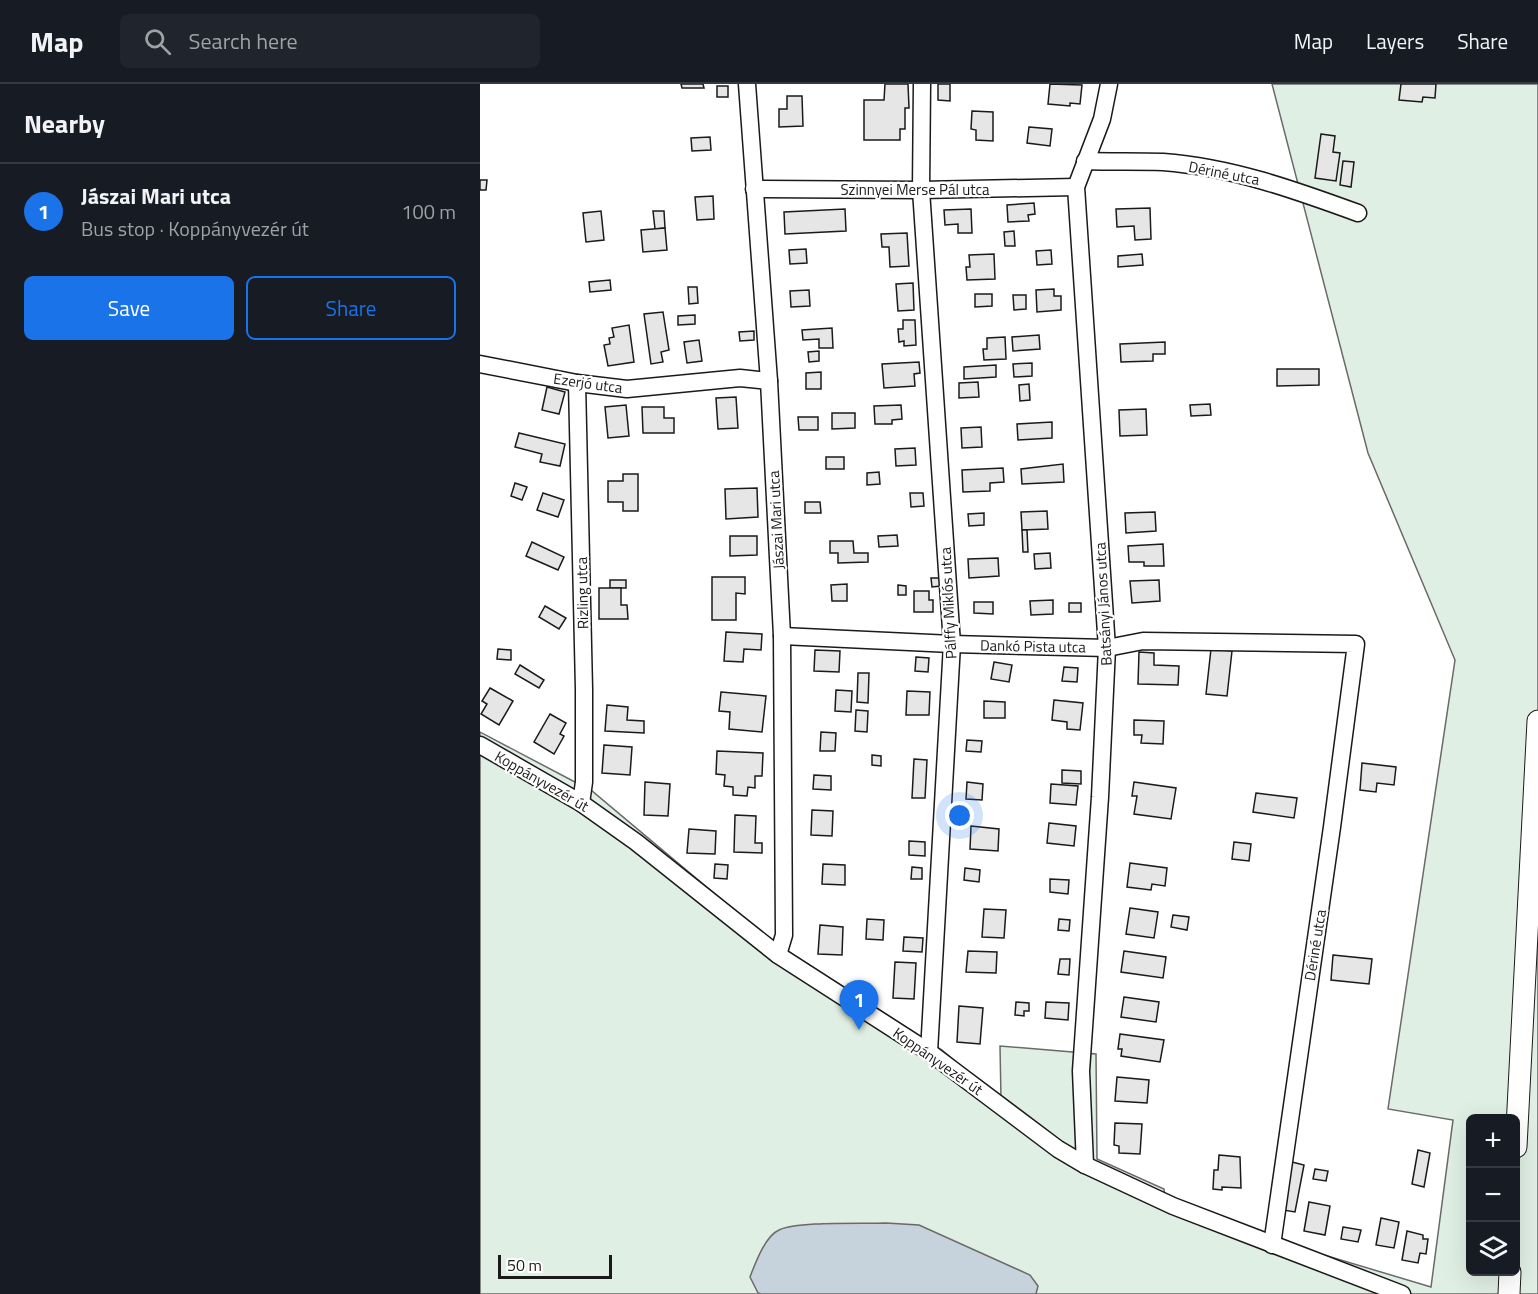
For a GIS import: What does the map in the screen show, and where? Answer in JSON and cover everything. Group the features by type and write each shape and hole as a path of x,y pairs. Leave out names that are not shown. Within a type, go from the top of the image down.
{"main road":[{"path":"1517,1114 1538,721"},
{"path":"1509,1294 1510,1276"}],"street":[{"name":"Jászai Mari utca","path":"747,84 769,381 782,636 784,934 778,956"},
{"name":"Pálffy Miklós utca","path":"922,84 921,190 952,644 929,1052"},
{"name":"Batsányi János utca","path":"1085,1165 1081,1071 1100,797 1107,648 1076,187 1102,119 1109,84"},
{"name":"Dériné utca","path":"1085,161 1164,162 1248,177 1286,187 1358,213"},
{"name":"Szinnyei Merse Pál utca","path":"754,189 921,190 1076,187"},
{"name":"Ezerjó utca","path":"480,364 577,383 627,389 740,378 769,381"},
{"name":"Rizling utca","path":"577,383 584,700 584,782 581,803"},
{"name":"Dankó Pista utca","path":"782,636 1107,648 1143,641 1356,644"},
{"name":"Dériné utca","path":"1272,1245 1356,644"},
{"name":"Koppányvezér út","path":"480,745 581,803 636,842 778,956 929,1052 1058,1149 1085,1165 1173,1206 1402,1294"}],"green space":[{"path":"1272,84 1538,84 1538,1294 480,1294 480,732 592,791 766,937 942,1050 1001,1099 1000,1046 1096,1054 1097,1159 1164,1189 1165,1197 1254,1234 1431,1287 1453,1120 1388,1109 1455,660 1368,453"}],"shaded area":[{"path":"815,1224 919,1225 1030,1275 1038,1286 1036,1294 761,1294 758,1293 750,1277 765,1244 779,1230"}],"building":[{"path":"681,84 703,84 704,88 682,88"},
{"path":"885,84 908,84 909,108 905,108 905,129 900,129 900,140 864,140 864,100 884,100"},
{"path":"938,84 950,84 950,101 938,100"},
{"path":"1050,84 1082,85 1080,104 1070,103 1070,106 1048,104"},
{"path":"1401,84 1436,84 1435,98 1423,97 1422,102 1399,100"},
{"path":"717,86 728,86 728,97 717,97"},
{"path":"787,96 802,96 803,126 779,127 779,109 787,109"},
{"path":"972,111 993,112 993,141 976,140 976,130 971,129"},
{"path":"1029,127 1052,129 1050,146 1027,143"},
{"path":"1321,134 1335,136 1333,152 1340,153 1336,181 1315,178"},
{"path":"710,137 711,150 692,151 691,138"},
{"path":"1343,161 1354,162 1351,187 1340,185"},
{"path":"480,180 487,180 486,190 480,190"},
{"path":"713,196 714,219 697,220 695,197"},
{"path":"1034,203 1035,214 1028,215 1029,221 1008,222 1007,205"},
{"path":"1150,208 1151,239 1135,240 1134,226 1117,227 1116,209"},
{"path":"845,209 846,231 785,234 784,212"},
{"path":"971,209 972,233 958,233 958,224 945,225 944,210"},
{"path":"601,211 604,240 586,242 583,213"},
{"path":"653,211 664,211 665,228 655,229"},
{"path":"665,228 667,250 643,252 641,230"},
{"path":"1014,231 1015,246 1005,246 1004,232"},
{"path":"907,233 909,266 890,267 889,247 882,247 881,234"},
{"path":"806,249 807,263 790,264 789,250"},
{"path":"1051,250 1052,264 1037,265 1036,251"},
{"path":"994,254 995,279 967,280 966,267 970,267 969,255"},
{"path":"1142,254 1143,265 1118,267 1118,256"},
{"path":"610,280 611,290 590,292 589,282"},
{"path":"913,283 914,310 898,311 896,284"},
{"path":"688,287 697,287 698,303 689,304"},
{"path":"1054,289 1054,296 1061,296 1061,310 1037,312 1036,290"},
{"path":"809,290 810,306 791,307 790,291"},
{"path":"975,294 992,294 992,306 975,307"},
{"path":"1013,295 1026,295 1026,309 1014,310"},
{"path":"663,312 669,350 661,352 663,362 651,364 644,314"},
{"path":"695,315 695,324 678,325 678,316"},
{"path":"903,320 915,320 916,345 904,346 904,341 899,342 898,329 903,329"},
{"path":"629,325 634,362 608,366 604,345 610,344 609,338 614,337 612,328"},
{"path":"832,328 833,348 819,348 819,339 803,340 802,330"},
{"path":"754,331 754,340 740,341 739,332"},
{"path":"1039,335 1040,349 1013,351 1012,337"},
{"path":"1005,337 1006,359 984,360 983,349 987,349 987,338"},
{"path":"699,340 702,361 687,363 684,342"},
{"path":"1165,342 1165,354 1153,354 1153,361 1121,362 1120,344"},
{"path":"819,351 819,361 809,362 808,352"},
{"path":"919,362 920,373 914,374 915,386 884,388 882,364"},
{"path":"1032,363 1032,376 1014,377 1013,364"},
{"path":"996,365 996,377 964,379 964,367"},
{"path":"1277,369 1319,369 1319,385 1277,386"},
{"path":"821,372 821,389 806,389 806,373"},
{"path":"978,382 979,397 959,398 959,383"},
{"path":"1029,384 1030,400 1020,401 1019,385"},
{"path":"547,387 565,392 559,414 542,410"},
{"path":"736,397 738,428 718,429 716,398"},
{"path":"1210,404 1211,415 1191,416 1190,405"},
{"path":"626,405 629,436 608,438 605,407"},
{"path":"901,405 902,419 892,420 892,424 875,424 874,406"},
{"path":"642,407 664,407 664,418 674,418 674,433 643,433"},
{"path":"1146,409 1147,435 1120,436 1119,410"},
{"path":"832,413 855,413 855,428 832,429"},
{"path":"798,417 818,417 818,430 799,430"},
{"path":"1052,422 1052,438 1018,440 1017,424"},
{"path":"981,427 982,447 962,448 961,428"},
{"path":"519,433 565,444 560,466 540,462 542,454 515,447"},
{"path":"915,448 916,465 896,466 895,449"},
{"path":"826,457 844,457 844,469 826,469"},
{"path":"1063,464 1064,482 1022,484 1021,469"},
{"path":"1003,468 1004,482 990,483 990,491 963,492 962,470"},
{"path":"879,472 880,484 867,485 867,473"},
{"path":"623,474 638,474 638,511 623,511 623,502 608,502 608,481 623,481"},
{"path":"515,483 527,487 522,500 511,496"},
{"path":"757,488 758,517 726,519 725,489"},
{"path":"543,493 564,500 558,517 537,510"},
{"path":"910,493 923,493 924,506 911,507"},
{"path":"805,502 820,502 821,513 805,513"},
{"path":"1047,511 1048,529 1022,530 1021,512"},
{"path":"1155,512 1156,531 1126,533 1125,513"},
{"path":"984,513 984,525 969,526 968,514"},
{"path":"1022,530 1027,530 1028,552 1023,552"},
{"path":"897,535 898,546 879,547 878,536"},
{"path":"730,536 757,536 757,555 730,556"},
{"path":"830,541 853,541 854,553 868,553 868,562 838,563 838,553 830,553"},
{"path":"532,542 564,557 558,570 526,556"},
{"path":"1163,544 1164,566 1144,566 1144,562 1129,562 1128,546"},
{"path":"1050,553 1051,568 1035,569 1034,554"},
{"path":"998,558 999,576 969,578 968,559"},
{"path":"712,577 745,577 745,594 736,593 736,620 712,620"},
{"path":"931,578 940,578 941,586 932,587"},
{"path":"610,580 626,580 626,588 610,588"},
{"path":"1159,580 1160,601 1132,603 1130,581"},
{"path":"847,584 847,601 832,601 831,585"},
{"path":"898,585 906,586 906,595 898,595"},
{"path":"599,588 621,588 621,605 627,605 628,619 599,619"},
{"path":"914,591 929,591 929,600 933,600 933,612 914,612"},
{"path":"1053,600 1053,614 1031,615 1030,601"},
{"path":"974,602 993,602 993,614 974,613"},
{"path":"1069,603 1081,603 1081,612 1069,612"},
{"path":"545,606 566,618 559,629 539,617"},
{"path":"726,632 762,634 761,650 744,649 743,662 724,661"},
{"path":"498,649 511,650 511,660 497,659"},
{"path":"1211,649 1232,651 1227,696 1206,694"},
{"path":"815,650 840,651 839,672 814,671"},
{"path":"1139,652 1154,653 1154,665 1179,666 1178,685 1138,684"},
{"path":"916,657 929,658 928,672 915,671"},
{"path":"994,662 1012,665 1009,682 991,679"},
{"path":"520,665 544,680 539,688 515,674"},
{"path":"1064,667 1078,668 1077,682 1062,681"},
{"path":"858,673 869,673 868,703 857,702"},
{"path":"490,688 513,701 499,725 481,714 487,704 482,701"},
{"path":"836,690 852,691 851,712 835,711"},
{"path":"907,691 930,692 929,715 906,715"},
{"path":"721,692 766,696 762,732 729,729 730,712 719,711"},
{"path":"1054,700 1083,703 1080,730 1067,729 1067,722 1052,720"},
{"path":"984,701 1005,702 1005,718 984,718"},
{"path":"607,705 628,707 627,720 644,721 644,733 605,731"},
{"path":"856,710 868,711 867,732 855,731"},
{"path":"550,714 566,723 560,734 564,736 554,754 534,742"},
{"path":"1134,720 1164,721 1163,744 1141,743 1142,735 1134,735"},
{"path":"821,732 836,733 835,751 820,751"},
{"path":"967,740 982,741 981,752 966,751"},
{"path":"604,745 632,747 630,775 602,773"},
{"path":"717,751 763,753 762,776 755,776 755,788 748,787 747,796 733,795 733,787 724,786 725,775 716,774"},
{"path":"872,755 881,756 881,766 872,765"},
{"path":"914,759 927,760 925,798 912,798"},
{"path":"1362,763 1396,767 1394,785 1377,783 1376,792 1360,790"},
{"path":"1062,770 1081,771 1081,784 1062,783"},
{"path":"814,775 831,776 831,790 813,789"},
{"path":"645,782 670,784 668,816 644,815"},
{"path":"967,782 983,784 982,800 966,799"},
{"path":"1134,782 1176,788 1171,819 1134,814 1137,796 1132,796"},
{"path":"1051,784 1078,786 1076,805 1050,803"},
{"path":"1256,793 1297,798 1294,818 1253,812"},
{"path":"812,810 833,811 832,836 811,835"},
{"path":"735,815 756,816 755,843 762,843 762,853 734,852"},
{"path":"1049,823 1076,826 1074,846 1047,843"},
{"path":"971,826 999,829 998,851 970,849"},
{"path":"689,829 716,831 715,854 687,853"},
{"path":"909,841 925,842 925,856 909,855"},
{"path":"1234,842 1251,844 1249,861 1232,859"},
{"path":"1130,863 1167,868 1165,886 1152,884 1151,890 1127,887"},
{"path":"715,864 728,865 727,879 714,878"},
{"path":"823,864 845,865 845,885 822,884"},
{"path":"912,867 922,868 922,879 911,879"},
{"path":"965,868 980,870 979,882 964,880"},
{"path":"1050,879 1069,880 1068,894 1050,892"},
{"path":"1130,908 1158,912 1154,938 1126,934"},
{"path":"984,909 1006,910 1004,938 982,937"},
{"path":"1173,915 1189,917 1187,930 1171,927"},
{"path":"867,919 884,920 883,940 866,939"},
{"path":"1059,919 1070,920 1069,931 1058,930"},
{"path":"820,925 843,927 842,955 818,954"},
{"path":"904,937 923,938 922,952 903,951"},
{"path":"968,951 997,952 996,973 966,972"},
{"path":"1124,951 1166,957 1163,978 1121,972"},
{"path":"1333,955 1372,959 1369,984 1331,980"},
{"path":"1060,959 1070,959 1069,975 1058,974"},
{"path":"895,962 916,963 914,999 893,998"},
{"path":"1124,997 1159,1002 1156,1022 1121,1017"},
{"path":"1016,1002 1029,1003 1029,1011 1024,1011 1024,1016 1015,1015"},
{"path":"1046,1002 1069,1003 1068,1020 1045,1018"},
{"path":"959,1006 983,1008 980,1044 957,1042"},
{"path":"1120,1034 1164,1040 1160,1062 1121,1056 1122,1049 1118,1049"},
{"path":"1117,1077 1149,1080 1147,1103 1115,1101"},
{"path":"1115,1123 1142,1124 1140,1154 1119,1153 1119,1146 1114,1145"},
{"path":"1418,1150 1430,1153 1424,1187 1412,1184"},
{"path":"1219,1155 1240,1157 1241,1188 1213,1189 1214,1170 1218,1170"},
{"path":"1292,1162 1304,1165 1295,1212 1283,1210"},
{"path":"1315,1169 1328,1171 1326,1181 1313,1179"},
{"path":"1309,1202 1330,1206 1325,1235 1304,1231"},
{"path":"1381,1218 1399,1222 1394,1248 1376,1245"},
{"path":"1343,1227 1361,1230 1358,1242 1341,1239"},
{"path":"1407,1231 1423,1235 1423,1239 1428,1239 1426,1254 1420,1253 1418,1263 1402,1260"}],"place":[{"name":"Jászai Mari utca","path":"859,1030"}]}
